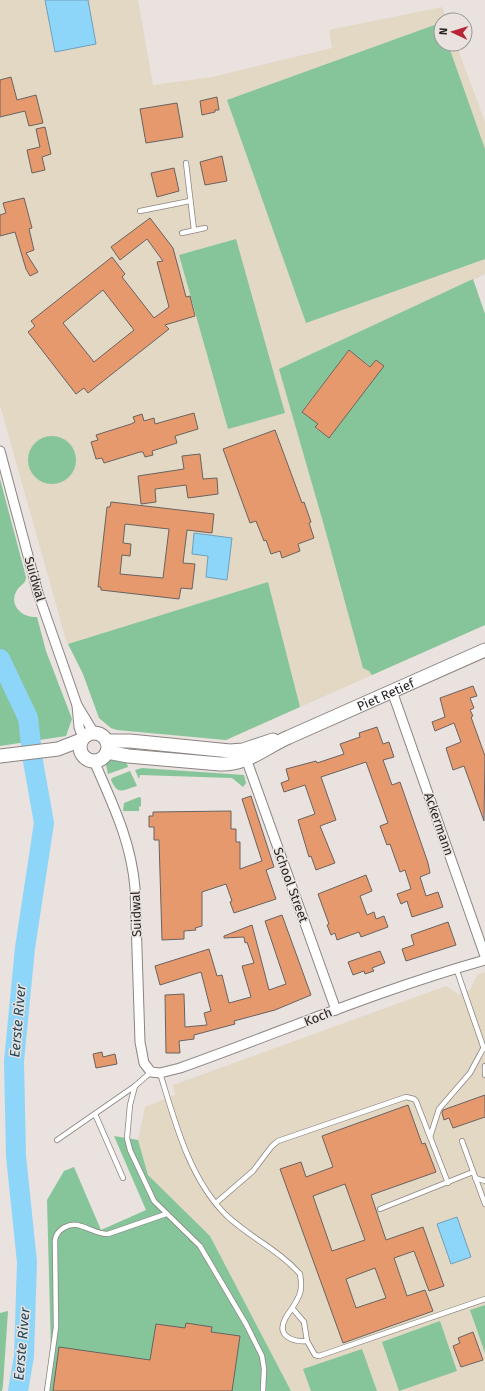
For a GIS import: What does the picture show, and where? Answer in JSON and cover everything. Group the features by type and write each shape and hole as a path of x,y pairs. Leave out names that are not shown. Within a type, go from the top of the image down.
{"street":[{"name":"Suidwal","path":"0,451 38,593 77,705 79,727 86,737"},
{"name":"Piet Retief","path":"107,746 130,741 230,751 244,755 272,741 286,738 485,650"},
{"name":"Ackermann","path":"392,691 485,956"},
{"path":"0,756 58,749 86,737 101,735 107,746 99,760 94,761 84,758 81,754 58,749"},
{"path":"81,754 80,749 86,737"},
{"name":"School Street","path":"244,755 336,1010"},
{"name":"Suidwal","path":"94,761 126,838 133,863 140,1048 144,1063 155,1072"},
{"name":"Koch","path":"155,1072 187,1066 336,1010 456,968 485,960"}],"lane":[{"path":"186,163 194,230"},
{"path":"140,212 190,200"},
{"path":"182,233 205,228"},
{"path":"430,1137 439,1109 470,1072 484,1049 456,968"},
{"path":"485,1066 485,1075"},
{"path":"57,1140 155,1072 187,1154 196,1173 216,1204 227,1216 286,1260 300,1274 301,1292 294,1309 283,1325 284,1334 288,1339 297,1342 307,1341"},
{"path":"135,1086 130,1104 127,1133 130,1150 150,1193 166,1214 200,1246 249,1330 262,1356 264,1369 262,1391"},
{"path":"216,1204 253,1171 272,1146 278,1141 401,1099 410,1098 416,1101 448,1183"},
{"path":"95,1114 123,1178"},
{"path":"462,1141 485,1204"},
{"path":"380,1209 473,1172"},
{"path":"475,1178 485,1181"},
{"path":"47,1391 56,1342 55,1241 58,1232 62,1228 77,1225 100,1234 108,1234 166,1214"},
{"path":"294,1309 304,1322 307,1341 315,1355 319,1356 485,1299"}],"shaded area":[{"path":"0,0 138,0 153,85 212,77 332,48 329,30 442,7 444,12 433,12 433,52 459,52 485,122 485,274 473,280 485,314 485,625 226,740 117,730 111,728 99,718 83,674 66,640 0,405"},
{"path":"485,972 485,1391 291,1391 210,1236 148,1175 138,1140 145,1107 175,1095 173,1085 446,986 458,994 470,990 477,975"}],"green space":[{"path":"433,26 433,52 451,52 485,149 485,259 306,323 227,100"},
{"path":"236,239 285,413 228,429 179,255"},
{"path":"473,279 485,314 485,625 372,675 369,671 363,668 279,369","holes":["349,350 371,367 376,360 384,366 329,438 315,428 318,424 302,411"]},
{"path":"52,436 61,438 69,443 74,451 76,460 74,469 69,477 61,482 52,484 43,482 35,477 30,469 28,460 30,451 35,443 43,438"},
{"path":"0,479 26,577 25,581 17,590 14,601 15,605 22,613 31,617 37,617 46,651 72,719 66,736 0,746"},
{"path":"268,582 300,707 226,740 117,730 111,728 99,718 83,674 68,644"},
{"path":"110,760 126,761 128,767 108,774 106,765"},
{"path":"142,768 244,775 246,783 243,787 232,778 140,775 139,779 135,770"},
{"path":"130,771 137,786 124,790 119,790 116,788 111,780 112,778"},
{"path":"139,797 141,798 141,806 139,807 139,811 123,811 124,803"},
{"path":"114,1136 138,1140 148,1175 210,1236 291,1391 44,1391 51,1351 47,1200 64,1171 74,1167 101,1230 146,1210"},
{"path":"485,1305 485,1353 470,1310"},
{"path":"8,1311 3,1385 2,1391 0,1391 0,1313"},
{"path":"440,1321 457,1371 399,1391 382,1342"},
{"path":"362,1349 377,1391 311,1391 303,1369"}],"water":[{"path":"45,0 88,0 96,44 55,52"},
{"path":"194,533 232,538 227,580 206,577 208,556 192,554"},
{"path":"457,1217 471,1257 451,1264 437,1224"}],"building":[{"path":"11,77 17,100 36,95 43,123 29,126 25,111 0,117 0,80"},
{"path":"217,97 219,110 202,115 200,101"},
{"path":"177,103 183,137 146,143 140,109"},
{"path":"45,127 51,154 42,157 45,170 32,173 27,150 40,147 36,129"},
{"path":"222,156 227,181 205,185 200,162"},
{"path":"174,168 179,191 157,197 151,173"},
{"path":"24,198 32,228 29,229 34,250 26,253 38,272 30,276 26,269 15,232 0,236 0,215 6,213 3,203"},
{"path":"150,218 173,248 186,297 190,296 195,316 165,325 169,329 88,393 84,388 76,394 28,332 35,326 31,321 112,257 125,274 122,277 154,318 169,307 157,262 163,261 147,239 120,260 111,247","holes":["103,290 134,330 94,362 63,323"]},
{"path":"349,350 370,367 376,360 384,366 329,438 315,427 318,424 302,412"},
{"path":"194,413 198,429 175,436 177,443 152,451 153,455 145,457 143,452 140,452 104,463 102,458 96,459 91,442 98,440 96,435 131,424 135,422 133,417 142,414 144,421 154,418 155,424"},
{"path":"275,430 302,503 304,502 311,522 309,523 314,538 298,544 300,551 282,558 280,551 271,554 266,540 264,541 256,521 250,523 223,449"},
{"path":"200,454 203,479 217,478 218,494 188,498 186,485 155,489 156,502 141,504 138,476 184,469 182,456"},
{"path":"111,502 214,514 212,533 187,530 183,563 195,564 192,589 181,588 179,599 101,590 101,587 98,587 107,507 110,507","holes":["125,524 169,529 163,578 120,574 122,555 130,556 131,544 123,543"]},
{"path":"473,686 477,696 470,698 474,708 470,710 473,716 471,717 485,756 484,821 464,766 453,770 446,748 461,742 454,723 435,731 432,722 445,717 440,698"},
{"path":"377,727 383,744 389,742 394,757 383,760 392,785 400,782 428,863 430,873 420,877 426,896 438,892 443,907 412,917 407,901 401,904 397,894 411,889 405,870 400,872 390,844 387,845 380,826 388,823 366,762 321,777 336,820 320,826 335,863 316,870 311,856 309,857 298,820 315,814 305,785 284,792 281,783 289,780 286,769 316,761 317,763 344,754 340,744 360,737 359,733"},
{"path":"251,796 274,867 266,870 276,899 234,913 230,902 232,901 226,884 202,892 202,926 195,928 196,930 184,931 184,939 162,940 159,840 154,840 154,827 149,827 149,816 153,816 153,812 231,811 231,829 236,829 236,842 240,842 240,869 262,861 242,799"},
{"path":"366,875 372,891 360,896 367,915 374,912 376,919 384,916 388,927 361,937 359,932 337,940 335,933 331,935 327,925 329,924 318,894"},
{"path":"282,915 311,995 275,1010 234,1021 235,1024 194,1035 194,1039 179,1041 180,1053 166,1053 165,995 184,994 185,1027 207,1025 204,1013 211,1011 201,972 160,985 155,966 209,949 217,976 222,975 229,1003 251,997 242,966 254,963 247,942 245,943 244,937 224,938 224,936 252,925 269,990 286,984 265,921"},
{"path":"448,922 456,945 406,961 402,949 414,945 411,935"},
{"path":"380,951 385,963 372,968 374,971 365,974 364,971 353,975 348,962"},
{"path":"102,1052 103,1057 115,1054 117,1064 96,1068 93,1054"},
{"path":"485,1095 485,1117 453,1128 449,1118 444,1120 442,1113 443,1110"},
{"path":"408,1105 422,1144 425,1143 436,1172 371,1195 386,1240 423,1227 444,1286 429,1291 414,1251 394,1258 407,1296 425,1290 433,1311 343,1343 280,1169 301,1162 306,1177 333,1167 322,1136","holes":["345,1184 365,1240 332,1251 313,1196","375,1268 386,1298 356,1308 346,1279"]},
{"path":"186,1323 212,1327 211,1332 240,1336 232,1391 53,1391 59,1347 150,1360 156,1324 185,1328"},
{"path":"473,1332 483,1360 461,1367 453,1346 460,1343 458,1338"}],"waterway":[{"name":"Eerste River","path":"0,659 28,718 33,761 44,823 25,948 14,1061 16,1156 27,1262 24,1356 18,1391"}]}
